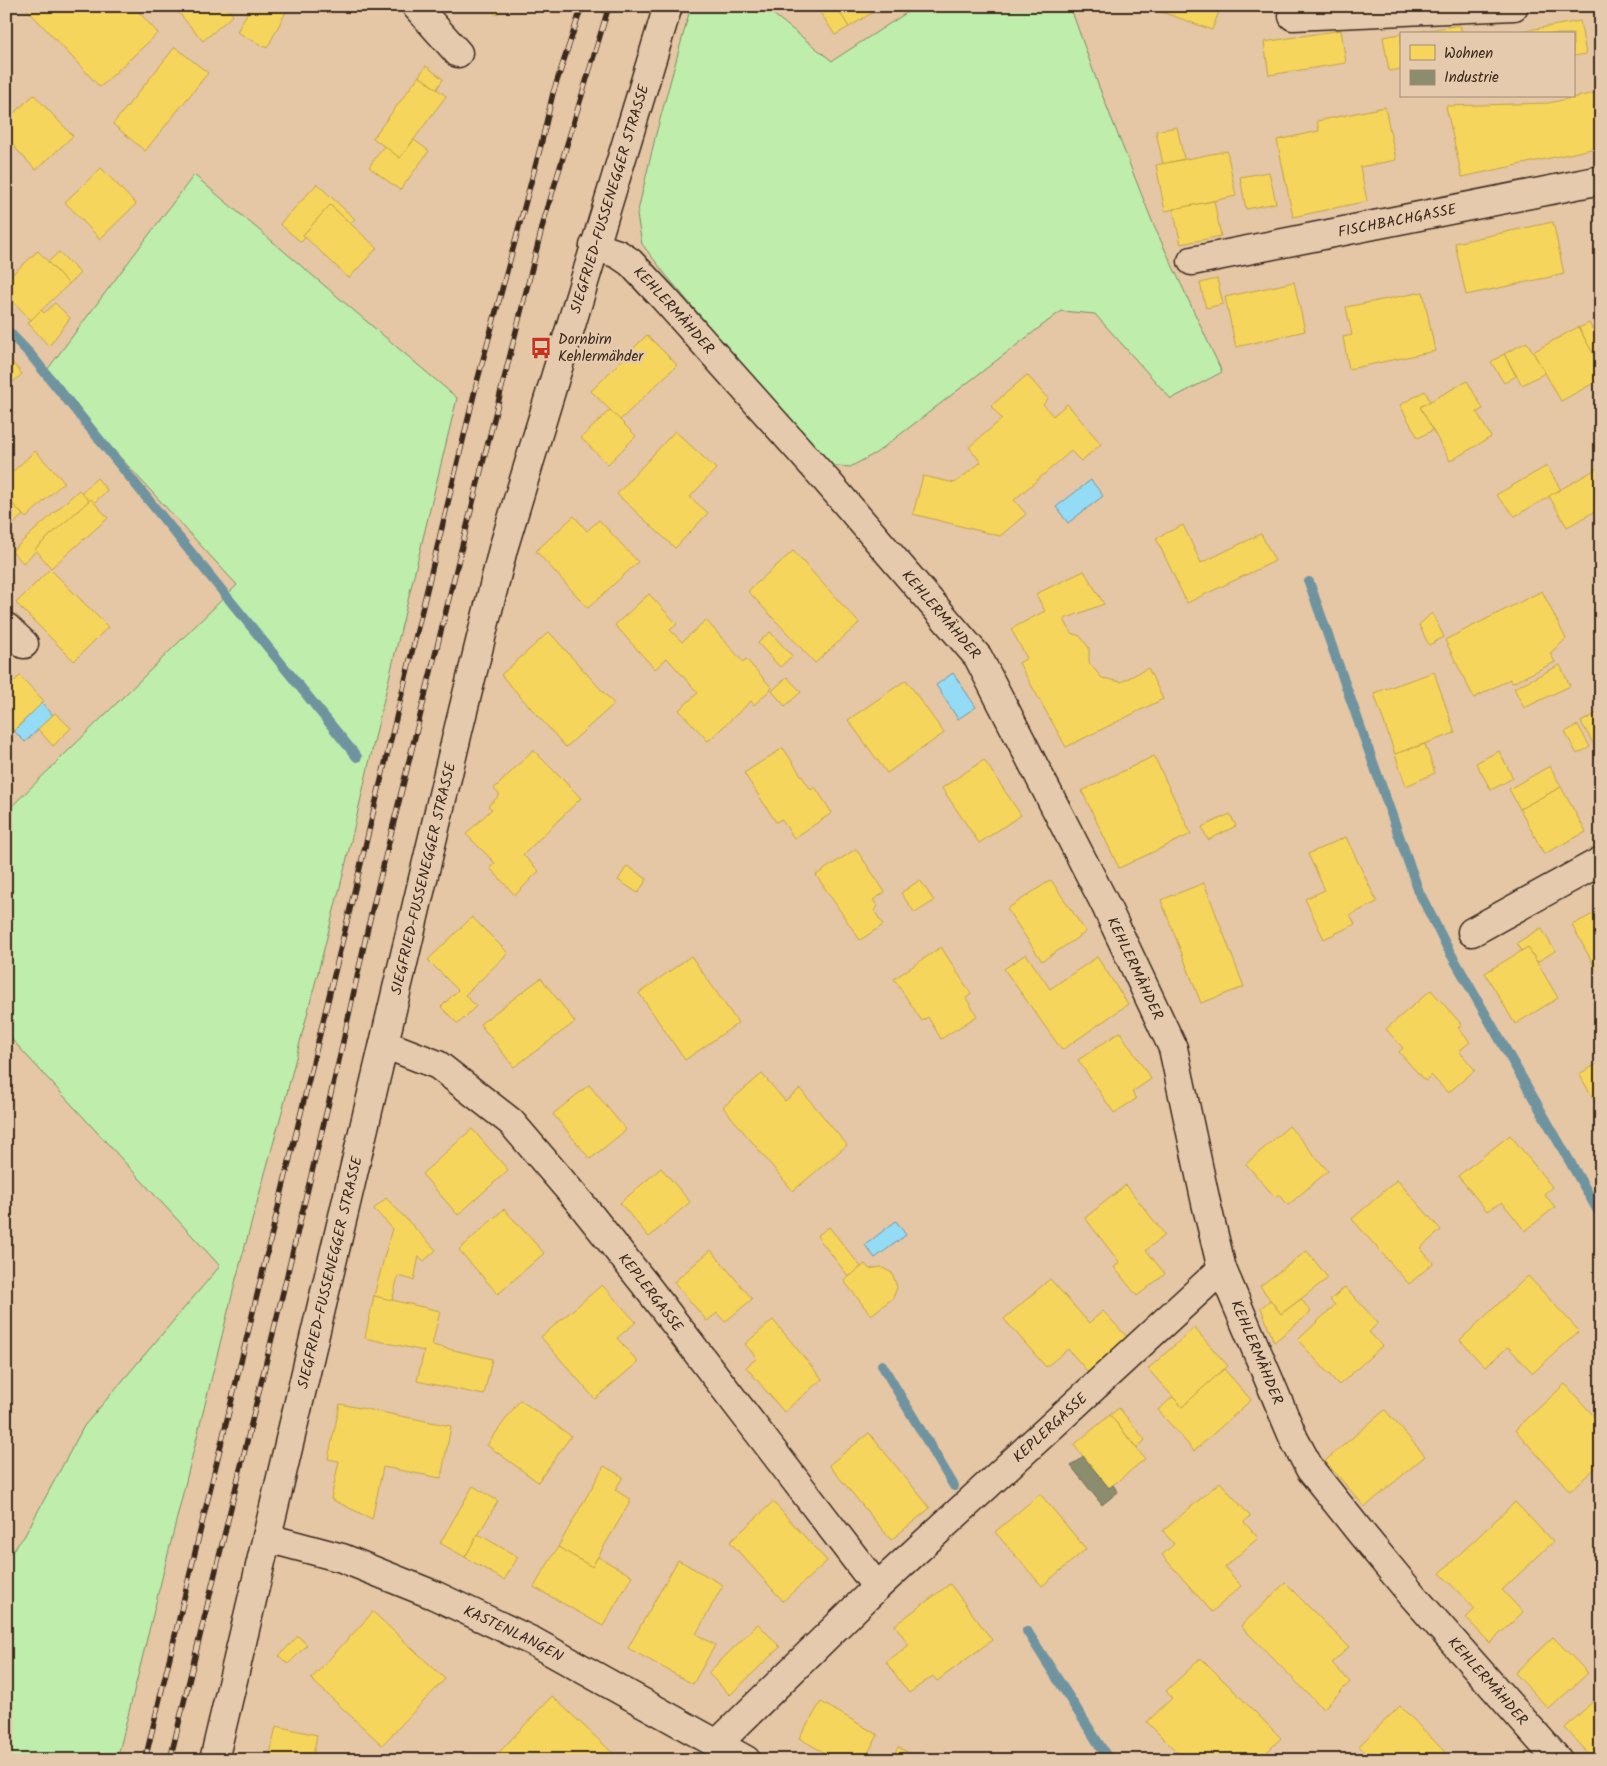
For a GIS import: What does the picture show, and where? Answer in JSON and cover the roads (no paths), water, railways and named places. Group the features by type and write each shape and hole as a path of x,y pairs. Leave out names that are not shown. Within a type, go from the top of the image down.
{"street":[{"path":"416,6 458,53"},
{"name":"SIEGFRIED-FUSSENEGGER STRASSE","path":"214,1760 503,549 668,6"},
{"path":"1293,16 1514,6"},
{"name":"FISCHBACHGASSE","path":"1192,260 1601,180"},
{"name":"KEHLERMÄHDER","path":"594,246 618,254 630,262 663,297 826,480 978,657 1104,902 1173,1048 1222,1269 1292,1434 1310,1469 1413,1596 1558,1760"},
{"path":"1472,932 1601,861"},
{"name":"KEPLERGASSE","path":"384,1044 438,1066 511,1122 582,1205 644,1283 877,1587"},
{"name":"KEPLERGASSE","path":"718,1743 877,1587 1222,1269"},
{"name":"KASTENLANGEN","path":"266,1538 342,1558 434,1595 534,1642 746,1760"}],"water":[{"path":"1091,480 1103,496 1068,523 1056,507"},
{"path":"953,673 976,707 958,719 936,685"},
{"path":"42,703 53,715 25,742 14,731"},
{"path":"896,1221 906,1235 875,1258 865,1245"}],"waterway":[{"path":"6,329 30,354 357,757"},
{"path":"1309,582 1419,892 1447,947 1601,1216"},
{"path":"882,1365 954,1486"},
{"path":"1027,1631 1109,1760"}],"railway":[{"path":"145,1760 477,382 541,145 553,93 582,6"},
{"path":"170,1760 339,1060 368,927 460,554 544,220 609,6"}],"place":[{"name":"Dornbirn Kehlermähder","path":"541,348"}]}
